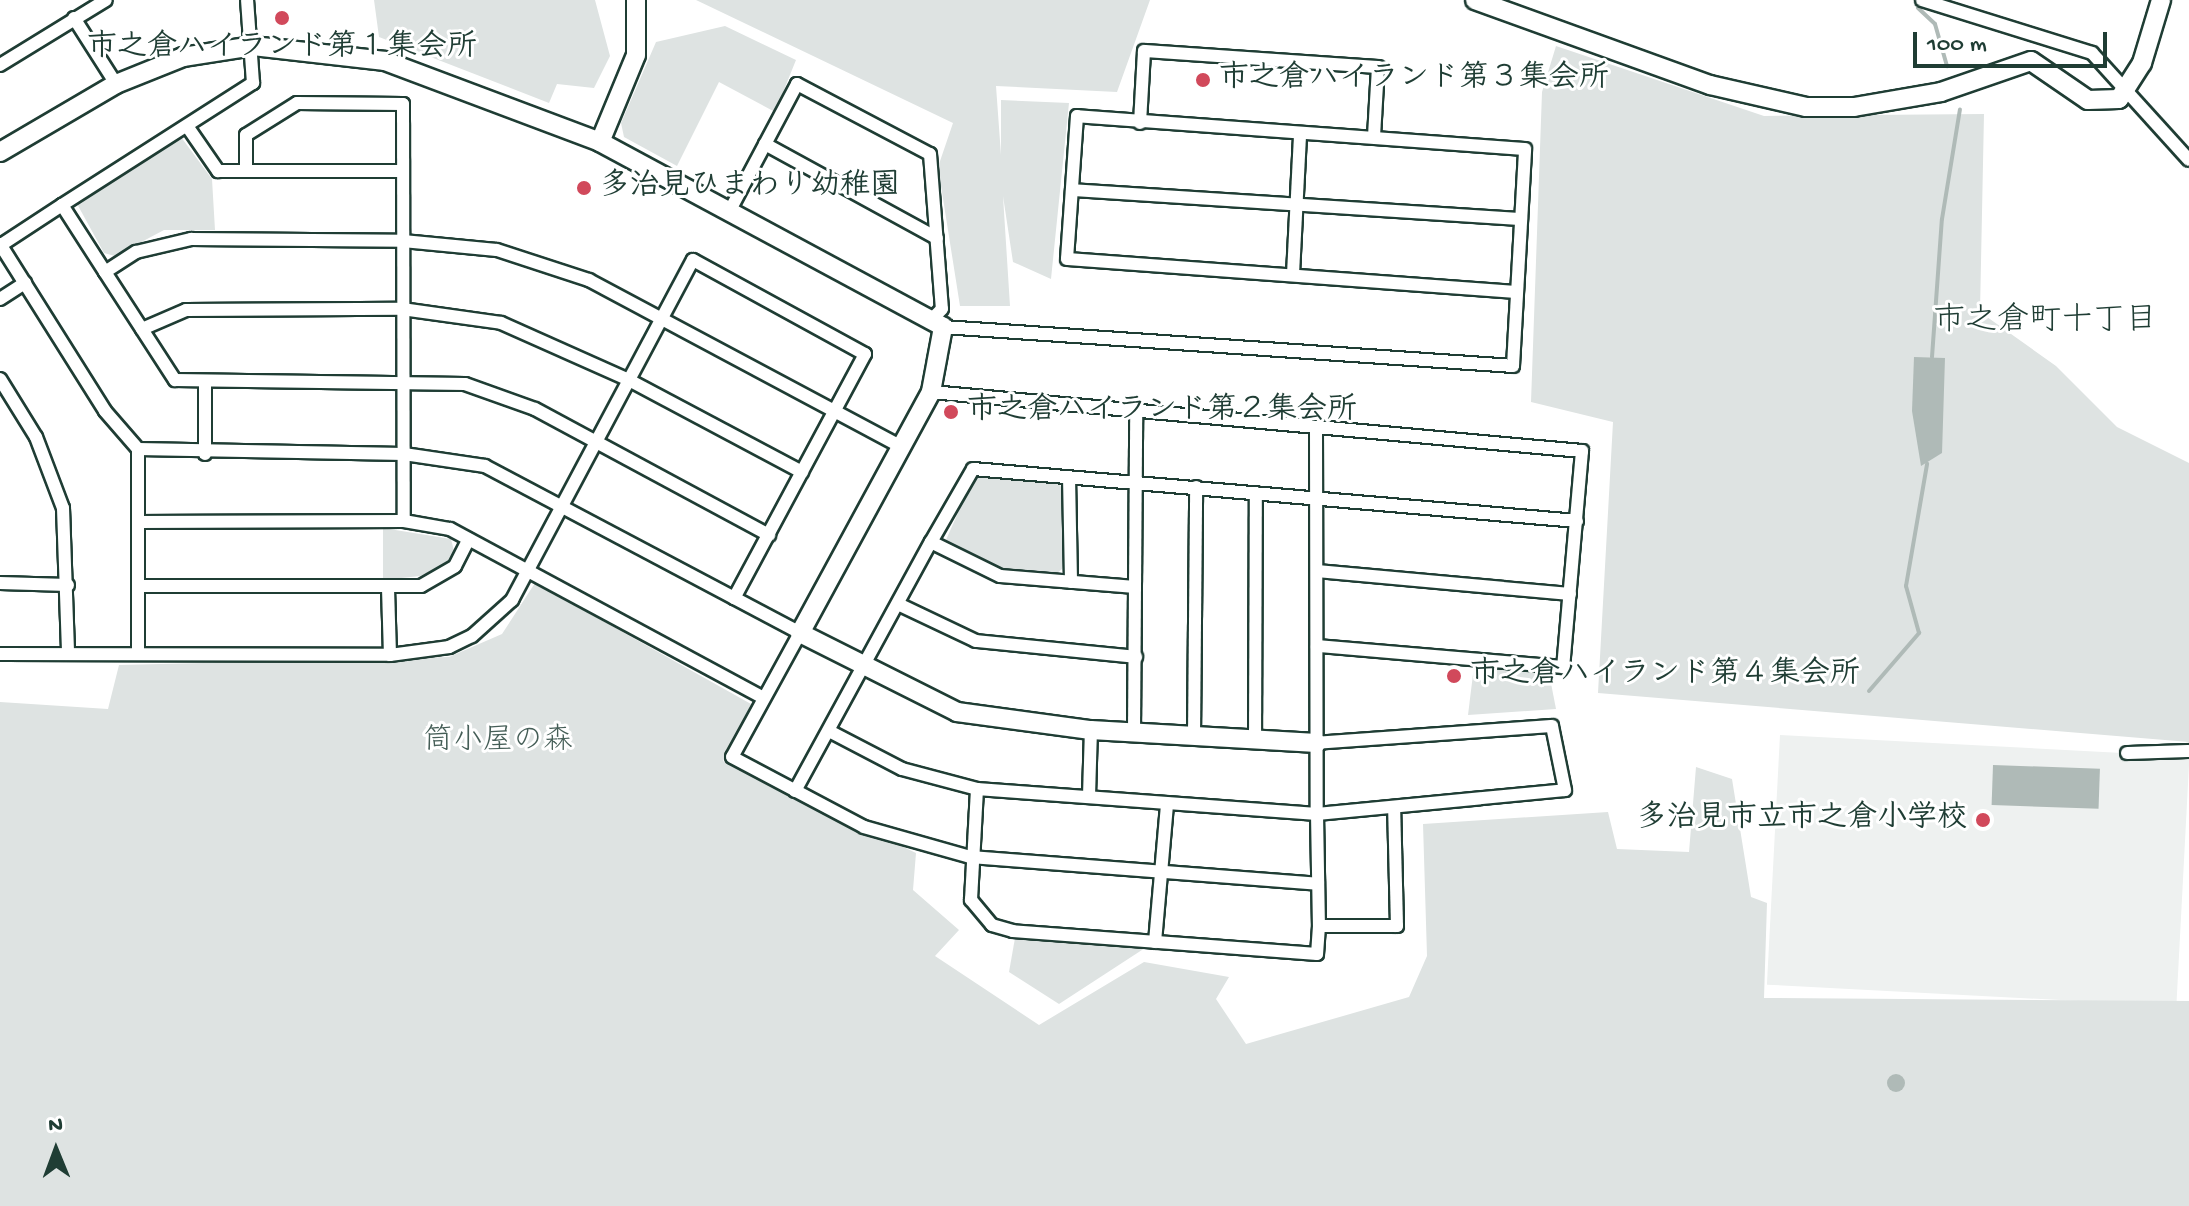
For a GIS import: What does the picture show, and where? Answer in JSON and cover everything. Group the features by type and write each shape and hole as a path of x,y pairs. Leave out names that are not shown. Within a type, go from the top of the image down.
{"street":[{"path":"0,65 106,0"},
{"path":"138,653 138,449 0,244 253,83 253,46 247,0"},
{"path":"600,142 636,55 636,0"},
{"path":"1475,0 1710,85 1806,107 1895,103 2031,61 2088,100 2103,103 2130,89 2160,0"},
{"path":"1922,0 2092,53 2130,89 2189,160"},
{"path":"74,18 116,84"},
{"path":"0,152 116,84 183,57 253,46 385,61 600,142 937,324 1513,366 1525,149 1077,116 1067,259 1517,292"},
{"path":"1140,123 1144,51 1378,67 1374,136"},
{"path":"729,212 797,84 930,154 942,309 937,324 931,392 732,757 898,840 970,857 1318,884"},
{"path":"246,170 246,135 297,103 403,104 404,521"},
{"path":"187,126 218,171 403,171"},
{"path":"1293,274 1300,134"},
{"path":"765,144 937,238"},
{"path":"1072,190 1296,207 1521,219"},
{"path":"62,205 175,380 403,380 497,394 769,535"},
{"path":"105,272 136,252 191,239 403,241 533,258 661,317 900,446"},
{"path":"0,654 390,655 449,647 472,636 512,600 693,260 865,354 734,598"},
{"path":"0,299 25,283"},
{"path":"142,329 186,310 402,309 501,323 629,380 802,472"},
{"path":"0,379 58,490 68,585 68,654"},
{"path":"205,381 205,454"},
{"path":"931,392 1136,413 1582,451 1563,667 1317,646"},
{"path":"1134,731 1136,413"},
{"path":"977,789 970,857 971,900 992,925 1155,942 1317,954 1316,427"},
{"path":"138,449 205,454 404,454 485,466 800,633 861,669 957,712 1091,730 1317,743 1558,729 1565,790 1557,795 1317,814 977,789 902,769 829,731"},
{"path":"795,791 973,469 1577,521"},
{"path":"1069,477 1071,582"},
{"path":"1194,736 1196,487"},
{"path":"1255,741 1256,493"},
{"path":"138,522 404,521 469,539 762,697"},
{"path":"138,586 388,588 431,583 455,566 469,539"},
{"path":"931,542 1000,576 1135,587"},
{"path":"1317,571 1570,594"},
{"path":"0,583 68,585"},
{"path":"388,588 390,655"},
{"path":"898,604 976,641 1136,657"},
{"path":"1089,796 1091,730"},
{"path":"2127,753 2189,751"},
{"path":"1155,942 1167,804"},
{"path":"1319,926 1397,926 1394,807"}],"shaded area":[{"path":"1914,357 1945,358 1942,453 1921,466 1912,411"},
{"name":"多治見市立市之倉小学校","path":"1780,735 2189,756 2176,1006 1767,985"},
{"path":"1993,765 2100,769 2099,809 1992,805"},
{"path":"1892,1074 1900,1074 1905,1083 1903,1090 1892,1092 1887,1087 1887,1079"}],"green space":[{"path":"374,0 595,0 610,56 594,88 557,84 549,103 379,37"},
{"path":"696,0 1150,0 1117,92 996,86 1001,155 1001,100 1069,103 1051,279 1013,262 1003,196 1010,306 960,306 938,167 953,123"},
{"path":"725,26 796,60 775,112 719,82 677,166 624,137 621,123 656,42"},
{"path":"1556,46 1764,116 1984,114 1980,312 2056,366 2117,427 2189,463 2189,742 1598,693 1613,422 1531,402 1542,92"},
{"path":"181,137 212,179 215,230 164,230 115,256 104,253 76,202"},
{"path":"984,475 1056,481 1063,489 1062,569 1056,574 995,567 946,540 972,481"},
{"path":"383,528 451,539 454,551 446,564 420,576 383,580"},
{"name":"筒小屋の森","path":"535,583 751,704 723,761 916,853 913,890 959,930 935,956 1039,1025 1144,962 1229,977 1216,999 1246,1044 1409,997 1427,956 1423,824 1608,812 1617,849 1689,852 1696,767 1732,779 1751,897 1767,903 1764,998 2189,1001 2189,1206 0,1206 0,702 108,709 119,665 449,657 502,634"},
{"path":"1474,666 1549,673 1556,709 1468,715"},
{"path":"1015,938 1145,948 1059,1004 1009,972"}],"waterway":[{"path":"1918,8 1935,24 1947,66"},
{"path":"1932,357 1942,219 1960,109"},
{"path":"1869,691 1919,633 1906,586 1927,464"}],"place":[{"name":"市之倉ハイランド第１集会所","path":"282,18"},
{"name":"市之倉ハイランド第３集会所","path":"1203,80"},
{"name":"多治見ひまわり幼稚園","path":"584,188"},
{"name":"市之倉ハイランド第２集会所","path":"951,412"},
{"name":"市之倉ハイランド第４集会所","path":"1454,676"},
{"name":"多治見市立市之倉小学校","path":"1983,820"}],"district":[{"name":"市之倉町十丁目","path":"2045,322"}]}
